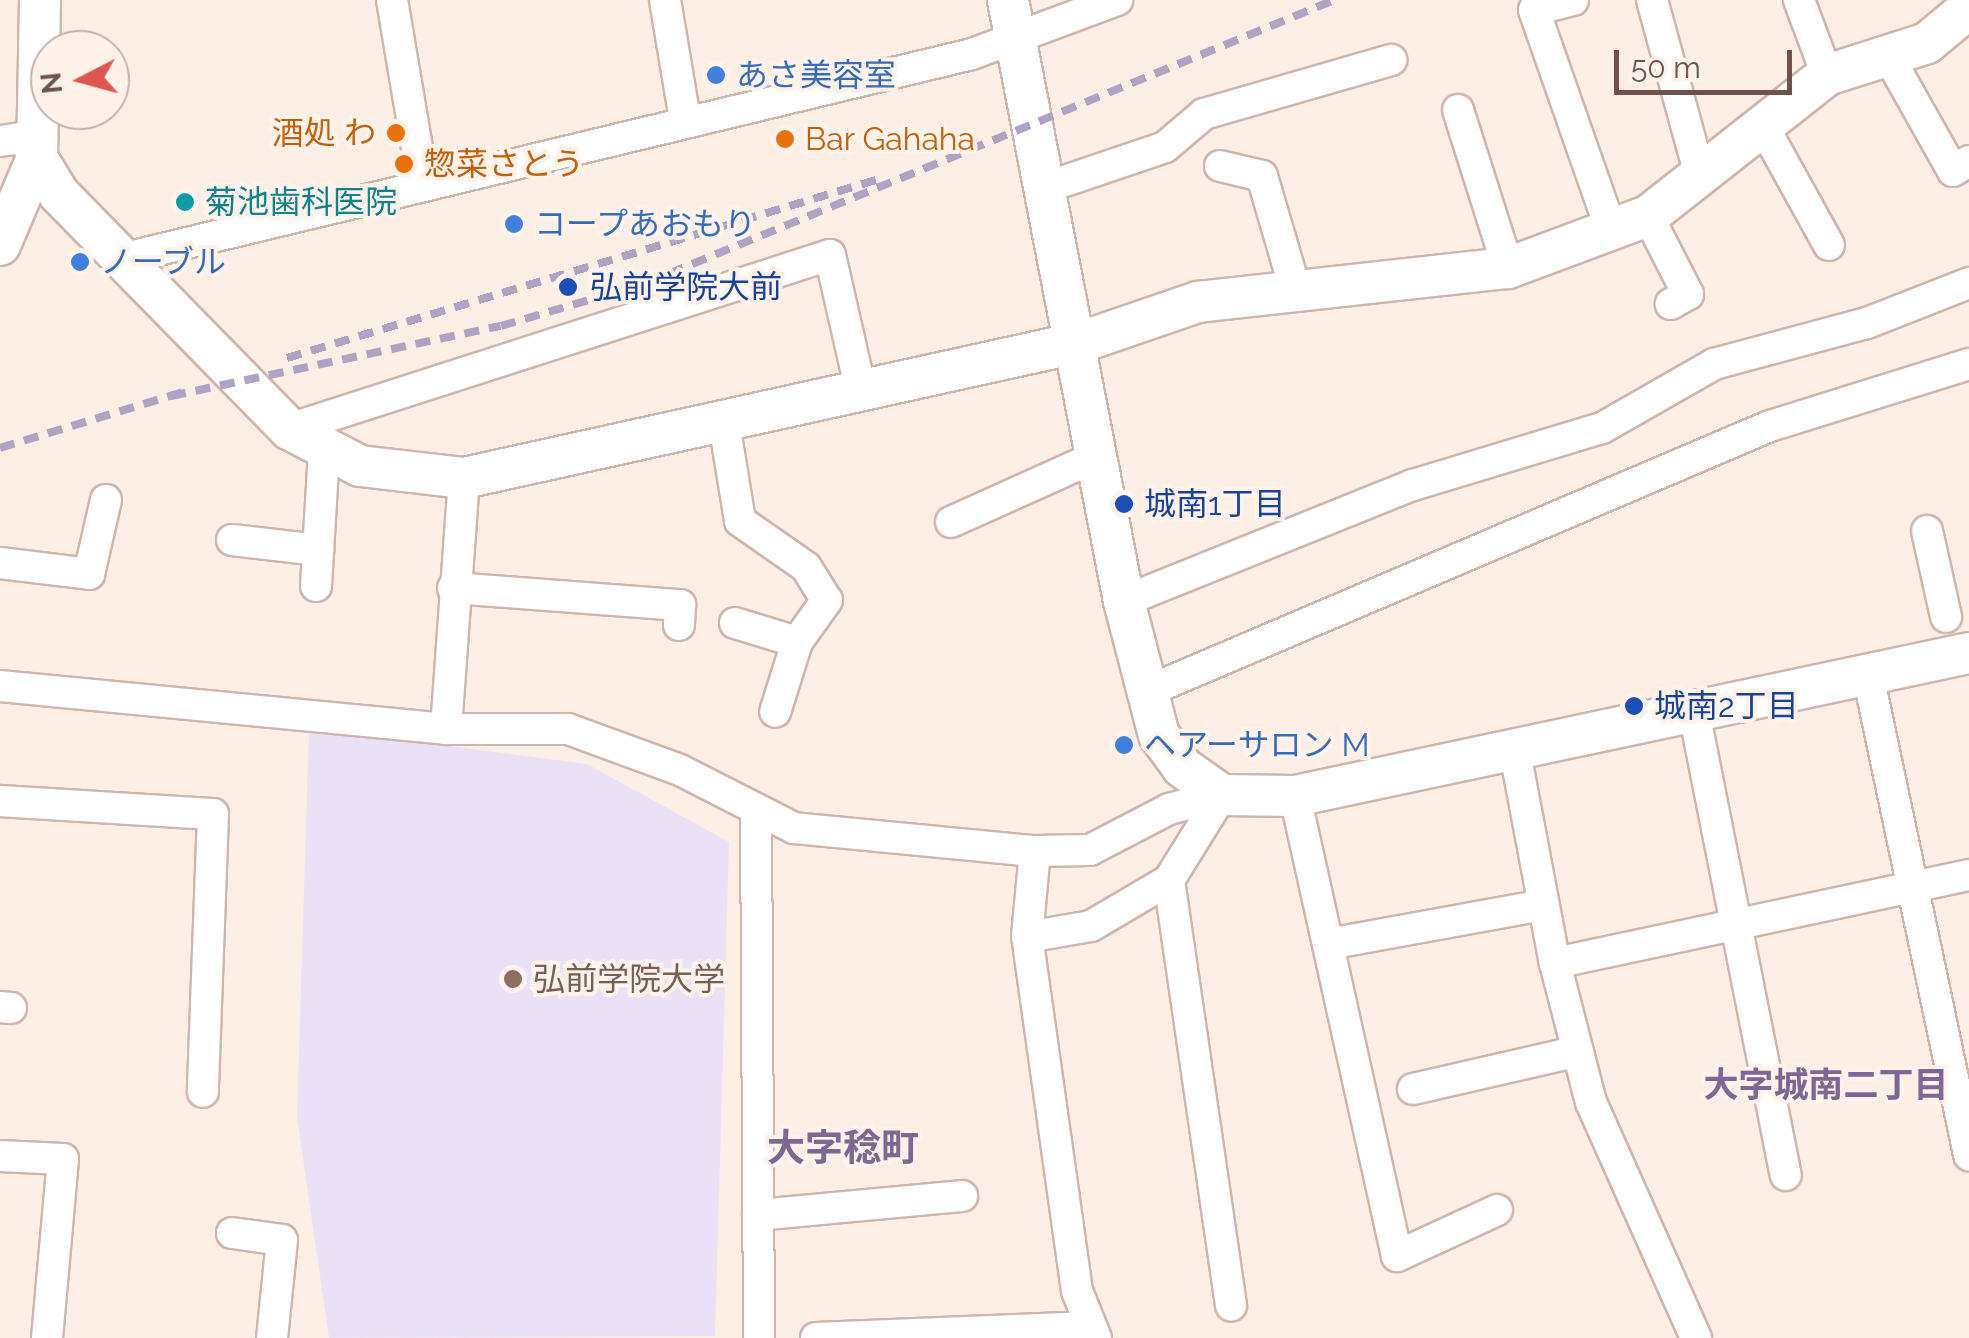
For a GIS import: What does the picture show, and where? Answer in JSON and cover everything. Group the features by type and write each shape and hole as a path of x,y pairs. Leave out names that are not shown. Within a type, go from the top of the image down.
{"street":[{"path":"0,245 37,158 40,0"},
{"path":"392,0 424,184"},
{"path":"665,0 685,119"},
{"path":"1008,0 1081,342 1124,602 1159,735 1182,767 1222,795"},
{"path":"125,258 1017,40 1117,0"},
{"path":"1573,0 1534,10 1612,234"},
{"path":"1652,0 1701,179"},
{"path":"1800,0 1826,76"},
{"path":"0,141 21,138 58,194 289,429 324,453 397,475 464,478 1081,342 1198,302 1508,268 1612,234 1648,216 1701,179 1826,76 1927,43 1963,7"},
{"path":"1887,54 1952,171 1969,161"},
{"path":"1050,186 1165,148 1204,114 1391,60"},
{"path":"1458,110 1508,268"},
{"path":"1763,126 1829,245"},
{"path":"1220,166 1262,176 1294,289"},
{"path":"1648,216 1688,294 1671,304"},
{"path":"289,429 830,255 861,392"},
{"path":"1124,602 1413,485 1602,428 1714,364 1867,323 1969,282"},
{"path":"1148,691 1770,426 1969,364"},
{"path":"724,423 740,521 806,567 827,600 797,642 775,712"},
{"path":"316,586 324,453"},
{"path":"951,522 1100,455"},
{"path":"446,729 453,588 464,478"},
{"path":"0,563 89,574 106,500"},
{"path":"1927,531 1957,611 1928,658"},
{"path":"232,540 318,550"},
{"path":"453,588 680,605 680,625"},
{"path":"735,623 797,642"},
{"path":"0,686 446,729 568,729 680,770 756,813 794,828 1035,852 1090,850 1169,809 1222,795 1295,796 1969,652"},
{"path":"1868,675 1969,1155"},
{"path":"1694,712 1786,1174"},
{"path":"1514,747 1575,1052 1696,1338"},
{"path":"1027,937 1092,926 1169,880 1222,795"},
{"path":"1295,796 1398,1256 1497,1210"},
{"path":"0,801 213,814 203,1092"},
{"path":"756,813 759,1338"},
{"path":"816,1338 1094,1332 1077,1291 1027,937 1035,852"},
{"path":"1554,962 1969,875"},
{"path":"1169,880 1230,1306"},
{"path":"1328,944 1543,904"},
{"path":"1413,1089 1575,1052"},
{"path":"0,1156 63,1159 46,1338"},
{"path":"758,1215 962,1196"},
{"path":"232,1233 282,1240 272,1338"}],"shaded area":[{"name":"弘前学院大学","path":"309,728 587,764 729,842 715,1336 329,1338 297,1117"}],"railway":[{"path":"171,396 501,326 646,283 1334,0"},
{"path":"287,358 876,180"},
{"path":"0,448 183,392"}],"place":[{"name":"あさ美容室","path":"716,75"},
{"name":"酒処 わ","path":"396,133"},
{"name":"Bar Gahaha","path":"785,139"},
{"name":"惣菜さとう","path":"404,164"},
{"name":"菊池歯科医院","path":"185,202"},
{"name":"コープあおもり","path":"514,224"},
{"name":"ノーブル","path":"80,262"},
{"name":"弘前学院大前","path":"568,287"},
{"name":"城南1丁目","path":"1124,504"},
{"name":"城南2丁目","path":"1634,706"},
{"name":"ヘアーサロン M","path":"1124,745"},
{"name":"弘前学院大学","path":"513,979"}],"district":[{"name":"大字城南二丁目","path":"1826,1085"},
{"name":"大字稔町","path":"843,1148"}]}
